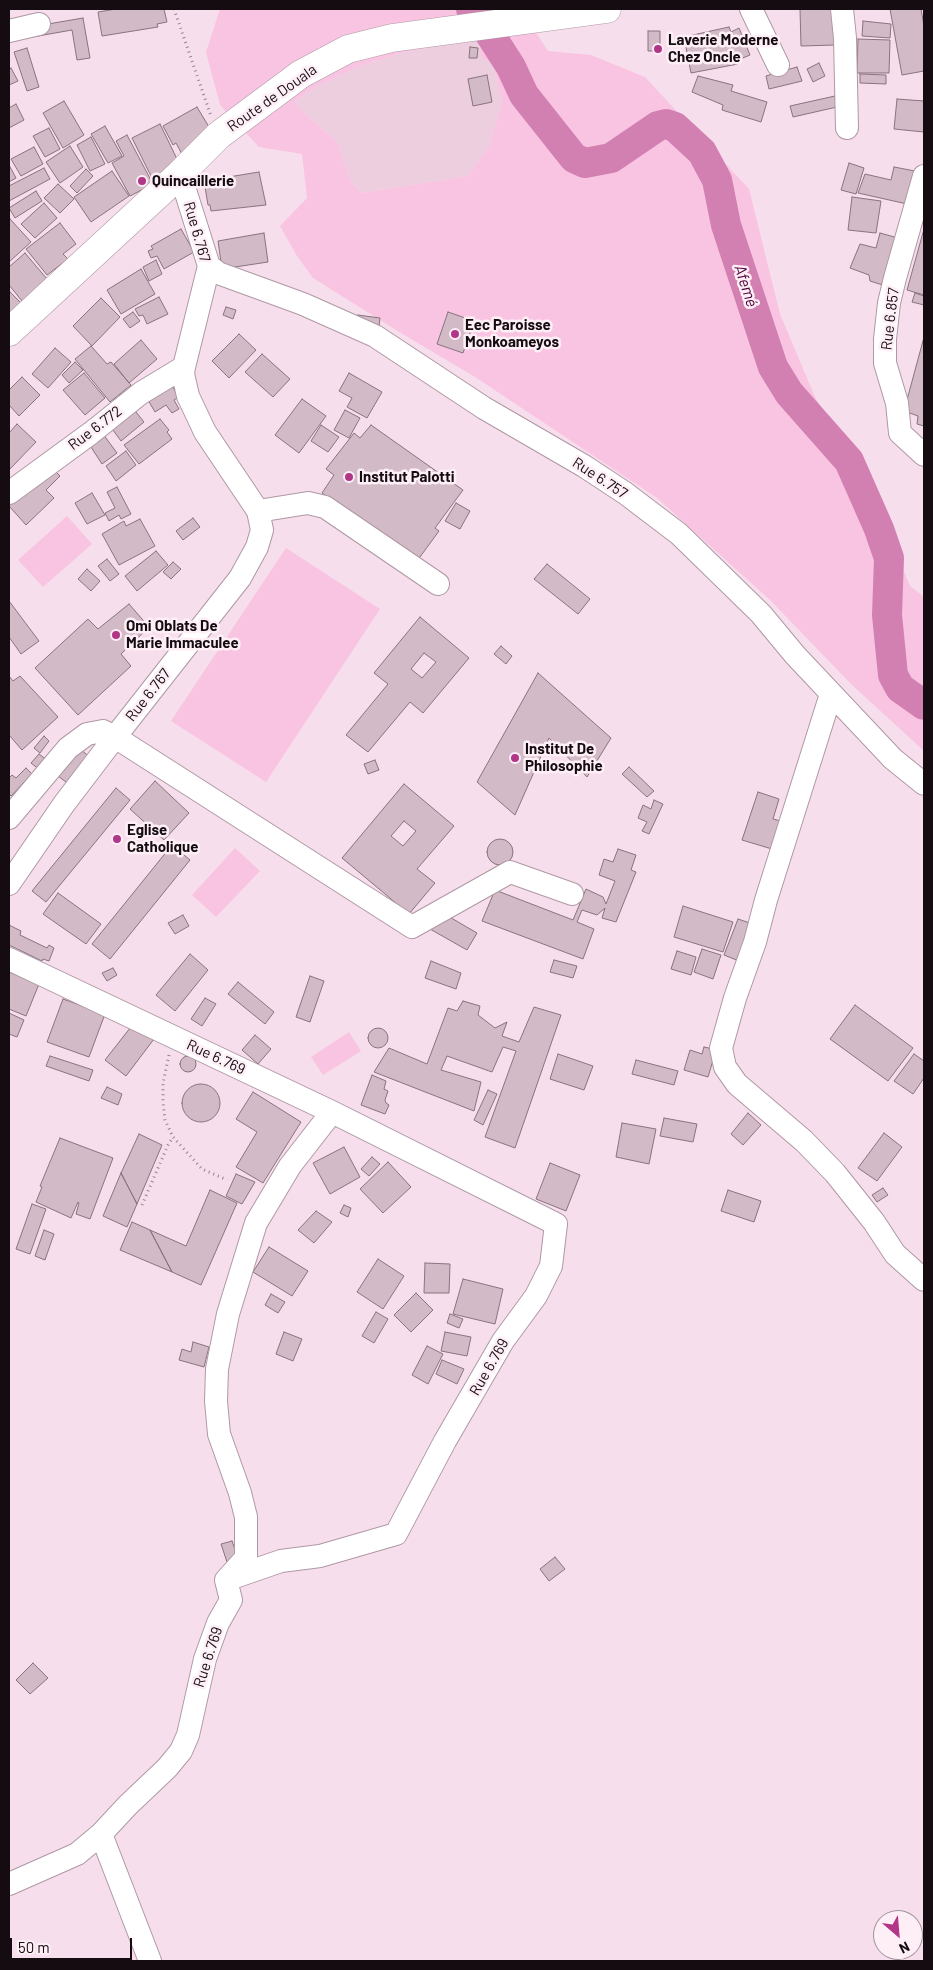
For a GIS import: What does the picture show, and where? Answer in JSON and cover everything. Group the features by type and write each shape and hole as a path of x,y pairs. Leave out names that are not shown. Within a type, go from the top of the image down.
{"highway":[{"name":"Route de Douala","path":"9,332 180,174 219,135 301,74 348,49 392,38 470,27 510,17 607,9"}],"street":[{"path":"751,9 778,65"},
{"path":"842,9 845,38 847,128"},
{"path":"9,31 39,24"},
{"name":"Rue 6.767","path":"180,174 209,266 184,367 183,374 188,396 206,432 258,511 262,530 258,547 240,578 115,737 412,927 510,872 572,894"},
{"name":"Rue 6.857","path":"924,176 889,303 885,339 885,363 897,403 900,433 924,455"},
{"name":"Rue 6.757","path":"209,266 218,273 303,304 375,336 484,408 584,466 625,493 679,534 761,614 795,655 893,759 924,784"},
{"name":"Rue 6.772","path":"9,493 91,433 141,393 184,367"},
{"path":"258,511 308,503 324,507 438,584"},
{"path":"831,694 721,1048 725,1067 736,1084 804,1141 868,1215 895,1254 924,1280"},
{"path":"9,818 68,748 87,734 103,731 115,737 64,804 9,884"},
{"name":"Rue 6.769","path":"9,959 332,1112 556,1224 551,1266 536,1296 503,1341 445,1441 396,1534 320,1556 282,1561 226,1580 231,1600 218,1623 205,1659 188,1735 181,1751 168,1768 128,1805 102,1834 77,1854 9,1884"},
{"path":"226,1580 246,1558 246,1517 240,1493 219,1434 216,1401 217,1369 228,1314 256,1223 290,1166 332,1112"},
{"path":"102,1834 150,1961"}],"path":[{"path":"174,9 219,135"},
{"path":"173,1036 163,1083 165,1120 173,1137 202,1169 227,1180"},
{"path":"142,1205 173,1137"}],"shaded area":[{"path":"220,9 521,9 548,51 591,55 645,77 749,189 780,314 815,397 866,479 910,586 924,597 924,751 851,684 770,600 657,498 475,377 313,278 297,256 280,226 307,198 302,154 259,147 220,105 206,52","holes":["474,38 479,42 482,59 492,61 502,102 489,146 468,176 362,193 351,182 337,142 301,110 295,101 317,86 360,66 405,52"]},
{"path":"474,38 492,61 502,102 489,146 468,176 362,193 351,182 337,142 301,110 295,101 317,86 360,66 405,52"},
{"path":"67,516 92,544 43,587 18,560"},
{"path":"286,548 380,609 266,782 171,721"},
{"path":"235,848 260,871 216,917 192,895"},
{"path":"349,1032 361,1051 323,1075 311,1057"}],"building":[{"path":"116,9 164,9 167,22 157,24 158,27 102,36 98,12"},
{"path":"800,9 835,9 836,45 801,46"},
{"path":"890,9 921,9 924,26 924,71 902,75"},
{"path":"83,18 90,58 77,60 72,30 21,39 19,29"},
{"path":"863,21 891,24 890,38 862,36"},
{"path":"729,27 731,32 739,28 750,55 738,60 738,64 691,73 684,37"},
{"path":"648,31 660,31 660,51 648,51"},
{"path":"858,39 890,40 889,73 857,73"},
{"path":"470,47 478,48 477,58 469,58"},
{"path":"27,48 39,87 27,91 14,52"},
{"path":"819,63 825,76 813,82 807,69"},
{"path":"797,67 802,81 769,89 766,76"},
{"path":"11,68 18,81 9,85 9,70"},
{"path":"860,74 886,75 886,84 860,83"},
{"path":"487,75 492,102 473,106 468,79"},
{"path":"698,76 733,85 731,91 767,102 761,122 722,110 723,105 692,92"},
{"path":"835,96 837,107 793,117 790,106"},
{"path":"897,99 924,101 924,132 894,129"},
{"path":"64,101 84,135 63,148 43,113"},
{"path":"16,104 24,120 9,128 9,108"},
{"path":"197,107 209,127 183,156 176,143 173,145 163,126"},
{"path":"160,124 178,161 154,182 132,138"},
{"path":"105,126 122,156 108,163 91,134"},
{"path":"49,128 60,149 45,157 33,136"},
{"path":"127,135 153,184 130,196 112,163 124,156 116,141"},
{"path":"91,137 105,164 90,171 77,145"},
{"path":"70,146 83,167 60,183 46,162"},
{"path":"34,147 43,164 21,176 11,159"},
{"path":"849,163 864,168 856,194 841,190"},
{"path":"9,165 16,178 9,182"},
{"path":"894,167 915,171 907,204 858,193 865,174 891,180"},
{"path":"44,168 50,179 9,201 9,186"},
{"path":"86,169 93,176 77,193 70,186"},
{"path":"112,171 129,196 91,222 74,197"},
{"path":"259,172 266,205 211,211 210,205 208,205 204,181"},
{"path":"58,184 74,199 60,213 44,198"},
{"path":"36,191 42,201 15,218 9,208"},
{"path":"852,197 881,201 876,233 848,230"},
{"path":"44,203 57,218 35,238 21,224"},
{"path":"9,220 31,242 9,262"},
{"path":"60,223 76,244 63,254 68,259 47,275 26,249"},
{"path":"181,229 194,252 164,269 157,256 151,258 148,251 153,249 151,246"},
{"path":"924,229 924,295 907,290"},
{"path":"264,233 268,262 222,269 218,241"},
{"path":"880,233 898,238 886,286 870,281 869,275 850,268 860,244 876,248"},
{"path":"25,253 47,279 22,301 9,285 9,267"},
{"path":"156,260 162,274 149,281 143,267"},
{"path":"141,269 155,294 121,314 107,290"},
{"path":"9,293 21,303 9,316"},
{"path":"915,293 924,296 924,305 912,302"},
{"path":"159,297 168,314 147,324 143,315 139,316 135,309"},
{"path":"101,298 120,317 92,346 73,326"},
{"path":"226,307 236,310 233,319 223,315"},
{"path":"133,312 140,321 130,328 123,319"},
{"path":"448,312 474,321 463,353 437,344"},
{"path":"358,315 380,318 379,326 357,324"},
{"path":"239,334 256,350 229,378 212,361"},
{"path":"924,337 924,426 917,424 918,416 904,411"},
{"path":"141,340 157,359 129,383 114,364"},
{"path":"91,346 107,364 111,362 131,385 110,402 75,359"},
{"path":"55,348 71,362 48,388 32,374"},
{"path":"262,354 290,379 273,397 245,372"},
{"path":"75,362 83,370 69,383 62,375"},
{"path":"84,373 105,398 85,415 63,390"},
{"path":"349,373 382,392 367,418 347,407 352,398 339,391"},
{"path":"22,377 40,395 19,416 9,405 9,390"},
{"path":"169,381 179,397 174,400 179,409 172,413 166,405 155,412 145,395"},
{"path":"302,399 326,416 299,453 275,435"},
{"path":"132,407 144,422 121,441 110,426"},
{"path":"345,410 360,418 349,438 334,430"},
{"path":"160,419 169,430 167,432 172,439 139,464 124,445"},
{"path":"17,424 36,442 9,470 9,433"},
{"path":"321,425 339,437 328,452 311,441"},
{"path":"371,425 463,490 435,528 439,531 417,561 322,493 334,475 326,469 354,433 360,438"},
{"path":"103,434 117,453 102,464 89,444"},
{"path":"126,451 136,465 116,481 106,466"},
{"path":"48,464 60,476 46,490 54,498 26,525 9,506 9,503"},
{"path":"117,487 131,514 121,519 119,515 109,521 105,513 115,508 107,492"},
{"path":"92,493 105,515 87,524 75,503"},
{"path":"456,503 470,511 460,529 445,521"},
{"path":"193,518 200,527 183,540 176,531"},
{"path":"140,519 155,546 119,565 102,534 124,521 126,526"},
{"path":"156,551 168,565 137,591 125,576"},
{"path":"107,559 119,574 110,581 98,566"},
{"path":"173,562 181,569 171,579 163,572"},
{"path":"547,564 590,599 578,614 534,579"},
{"path":"87,569 100,581 91,591 78,579"},
{"path":"9,601 39,641 21,654 9,637"},
{"path":"129,604 149,627 121,654 131,666 78,715 35,668 88,619 98,629"},
{"path":"420,617 469,658 423,713 410,702 368,752 346,735 388,684 374,673","holes":["424,653 436,662 422,678 411,669"]},
{"path":"501,646 512,656 506,664 494,654"},
{"name":"Institut De Philosophie","path":"538,673 611,738 587,777 549,738 515,815 477,782"},
{"path":"9,676 13,681 20,676 58,717 22,750 9,735"},
{"path":"44,736 49,741 40,753 34,748"},
{"path":"80,749 91,758 70,785 58,776"},
{"path":"39,754 48,761 40,770 31,763"},
{"path":"375,760 379,770 368,774 364,764"},
{"path":"629,767 654,791 647,797 622,774"},
{"path":"26,768 32,774 11,796 9,794 9,778 12,775 16,778"},
{"path":"155,781 189,813 164,840 130,809"},
{"path":"404,784 454,826 417,869 435,883 409,914 342,858","holes":["404,821 416,831 403,846 391,836"]},
{"path":"116,788 130,800 46,902 32,891"},
{"path":"758,792 779,799 773,819 781,821 772,849 742,840"},
{"path":"654,800 663,804 649,834 642,831 647,822 638,818 643,805 651,809"},
{"path":"500,839 509,843 513,852 509,861 500,865 491,861 487,852 491,843"},
{"path":"172,845 190,860 110,959 92,944"},
{"path":"618,849 636,855 631,870 636,872 616,922 602,918 605,908 597,915 582,910 577,922 594,929 583,959 482,921 495,890 573,920 586,889 603,897 606,904 615,881 599,875 604,859 613,862"},
{"path":"58,893 101,924 86,944 43,914"},
{"path":"683,906 733,922 723,952 674,937"},
{"path":"441,912 477,933 467,950 430,929"},
{"path":"183,915 189,926 175,934 168,923"},
{"path":"738,919 753,924 739,961 724,955"},
{"path":"9,925 21,931 20,935 47,948 49,945 54,948 49,961 43,959 42,961 9,945"},
{"path":"702,949 721,955 713,979 694,972"},
{"path":"677,951 696,957 691,975 671,969"},
{"path":"190,954 208,970 175,1011 156,995"},
{"path":"554,960 577,966 573,978 550,972"},
{"path":"431,961 461,973 456,989 425,978"},
{"path":"113,968 117,975 107,981 102,973"},
{"path":"9,972 39,984 26,1016 9,1009"},
{"path":"310,976 324,981 310,1022 296,1017"},
{"path":"238,982 274,1012 265,1024 228,994"},
{"path":"205,998 216,1004 202,1026 191,1019"},
{"path":"63,999 105,1014 89,1057 47,1042"},
{"path":"463,1001 480,1006 478,1015 495,1028 507,1022 502,1036 519,1042 534,1007 561,1015 515,1148 485,1137 516,1051 503,1047 492,1072 447,1056 441,1070 481,1082 474,1111 374,1072 389,1048 427,1064 448,1008 457,1011"},
{"path":"855,1005 913,1048 888,1081 830,1039"},
{"path":"9,1013 24,1020 17,1037 9,1034"},
{"path":"134,1023 154,1039 126,1076 105,1060"},
{"path":"378,1028 385,1031 388,1038 385,1045 378,1048 371,1045 368,1038 371,1031"},
{"path":"255,1035 271,1049 258,1064 242,1050"},
{"path":"704,1047 713,1049 711,1056 714,1057 708,1077 684,1070 690,1050 702,1054"},
{"path":"558,1054 593,1066 584,1090 550,1079"},
{"path":"914,1054 924,1061 924,1078 913,1094 894,1081"},
{"path":"50,1056 93,1070 89,1081 46,1066"},
{"path":"188,1056 194,1058 196,1064 194,1070 188,1072 182,1070 180,1064 182,1058"},
{"path":"636,1060 678,1071 674,1085 632,1074"},
{"path":"372,1075 386,1081 384,1089 388,1091 385,1100 389,1105 385,1114 361,1105"},
{"path":"201,1084 208,1085 214,1090 219,1096 219,1110 214,1116 208,1121 201,1122 194,1121 188,1116 183,1110 182,1103 183,1096 188,1090 194,1085"},
{"path":"107,1087 122,1094 118,1105 101,1098"},
{"path":"488,1090 497,1094 483,1125 474,1120"},
{"path":"253,1092 301,1122 263,1183 236,1167 257,1132 236,1119"},
{"path":"748,1113 761,1125 743,1145 731,1134"},
{"path":"664,1118 697,1124 693,1142 660,1136"},
{"path":"622,1123 656,1129 649,1164 616,1157"},
{"path":"884,1133 902,1147 877,1181 858,1168"},
{"path":"139,1134 162,1145 137,1204 121,1173"},
{"path":"60,1138 113,1158 90,1219 76,1214 78,1202 71,1218 36,1202 42,1187 40,1186"},
{"path":"344,1147 360,1177 330,1194 313,1163"},
{"path":"372,1157 380,1164 369,1176 361,1169"},
{"path":"388,1162 411,1187 383,1213 360,1189"},
{"path":"550,1163 580,1175 566,1211 536,1199"},
{"path":"121,1173 137,1204 127,1227 103,1216"},
{"path":"236,1174 255,1182 242,1204 226,1196"},
{"path":"883,1188 888,1195 877,1202 872,1195"},
{"path":"210,1190 237,1203 201,1285 172,1272 150,1230 186,1246"},
{"path":"728,1190 761,1201 754,1222 721,1211"},
{"path":"32,1204 46,1209 30,1254 16,1249"},
{"path":"344,1205 351,1208 348,1217 340,1213"},
{"path":"316,1211 332,1222 314,1243 298,1230"},
{"path":"132,1222 150,1230 172,1272 120,1250"},
{"path":"44,1230 54,1234 45,1260 35,1256"},
{"path":"269,1247 308,1271 292,1296 253,1272"},
{"path":"378,1259 404,1276 383,1309 357,1292"},
{"path":"425,1263 450,1264 449,1293 424,1293"},
{"path":"463,1279 503,1289 495,1324 453,1314"},
{"path":"416,1293 433,1310 411,1332 394,1315"},
{"path":"271,1294 285,1302 278,1313 265,1305"},
{"path":"376,1312 388,1319 374,1343 362,1336"},
{"path":"450,1314 463,1319 459,1328 447,1323"},
{"path":"284,1332 302,1339 293,1361 276,1354"},
{"path":"445,1332 471,1337 467,1356 441,1351"},
{"path":"193,1342 209,1347 204,1367 179,1360 182,1349 191,1352"},
{"path":"427,1346 443,1354 428,1384 412,1375"},
{"path":"442,1360 464,1369 457,1384 436,1374"},
{"path":"232,1541 238,1558 227,1562 221,1544"},
{"path":"555,1557 565,1569 549,1581 540,1569"},
{"path":"33,1663 48,1678 30,1694 16,1680"}],"waterway":[{"name":"Afemé","path":"471,9 477,14 511,67 524,95 574,158 585,163 611,158 658,126 666,124 675,127 702,152 717,180 726,225 773,367 789,393 849,461 879,529 889,558 887,615 893,675 900,688 924,705"}],"place":[{"name":"Laverie Moderne Chez Oncle","path":"658,49"},
{"name":"Quincaillerie","path":"142,181"},
{"name":"Eec Paroisse Monkoameyos","path":"455,334"},
{"name":"Institut Palotti","path":"349,477"},
{"name":"Omi Oblats De Marie Immaculee","path":"116,635"},
{"name":"Institut De Philosophie","path":"515,758"},
{"name":"Eglise Catholique","path":"117,839"}]}
